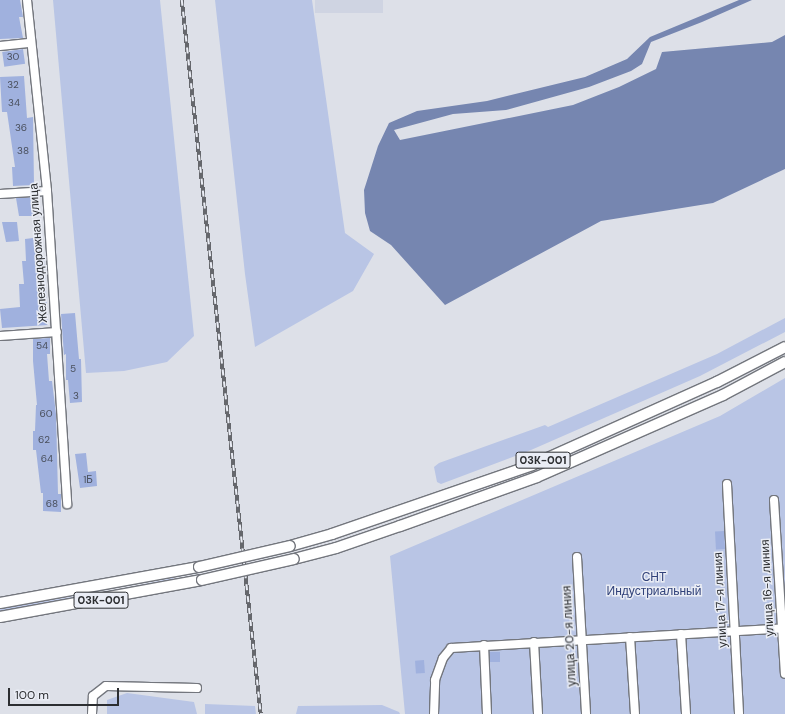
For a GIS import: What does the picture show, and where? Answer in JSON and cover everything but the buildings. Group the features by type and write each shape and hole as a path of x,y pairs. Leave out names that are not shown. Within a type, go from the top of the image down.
{"main road":[{"name":"03К-001","path":"0,603 199,567 290,546 332,534 532,465 717,382 785,347"},
{"name":"03К-001","path":"0,617 202,580 294,559 379,533 537,477 723,395 785,362"}],"street":[{"name":"Железнодорожная улица","path":"27,0 47,191 67,504"},
{"path":"0,46 31,43"},
{"path":"0,194 47,191"},
{"path":"0,336 57,332"},
{"name":"улица 17-я линия","path":"727,484 739,714"},
{"name":"улица 16-я линия","path":"774,500 784,628 785,674"},
{"name":"улица 20-я линия","path":"577,557 586,714"},
{"path":"434,714 435,680 443,658 451,648 784,628"},
{"path":"681,634 686,714"},
{"path":"630,637 635,714"},
{"path":"534,642 538,714"},
{"path":"484,645 487,714"},
{"path":"92,714 93,696 106,686 197,688"}],"shaded area":[{"path":"315,0 383,0 383,13 315,13"},
{"path":"739,0 752,0 651,42 642,64 631,71 589,87 506,110 453,114 394,130 400,140 573,105 619,87 656,69 662,52 772,42 785,35 785,169 713,203 601,221 445,305 391,245 370,231 365,213 364,190 378,146 389,123 417,111 487,101 585,77 627,59 650,37"}],"green space":[{"path":"53,0 160,0 194,336 167,362 124,371 86,373"},
{"path":"215,0 312,0 345,233 374,254 353,291 255,347 245,274"},
{"path":"785,318 785,332 700,376 531,450 441,484 437,482 434,467 439,463 545,425 548,427 717,354"},
{"name":"СНТ Индустриальный","path":"785,378 785,714 405,714 390,556 720,416"},
{"path":"173,578 174,582 0,612 0,608 111,591"},
{"path":"127,693 194,702 197,714 107,714 107,700"},
{"path":"205,704 255,706 256,714 205,714"},
{"path":"382,705 399,712 400,714 296,714 298,706"}],"railway":[{"path":"182,0 261,714"}]}
